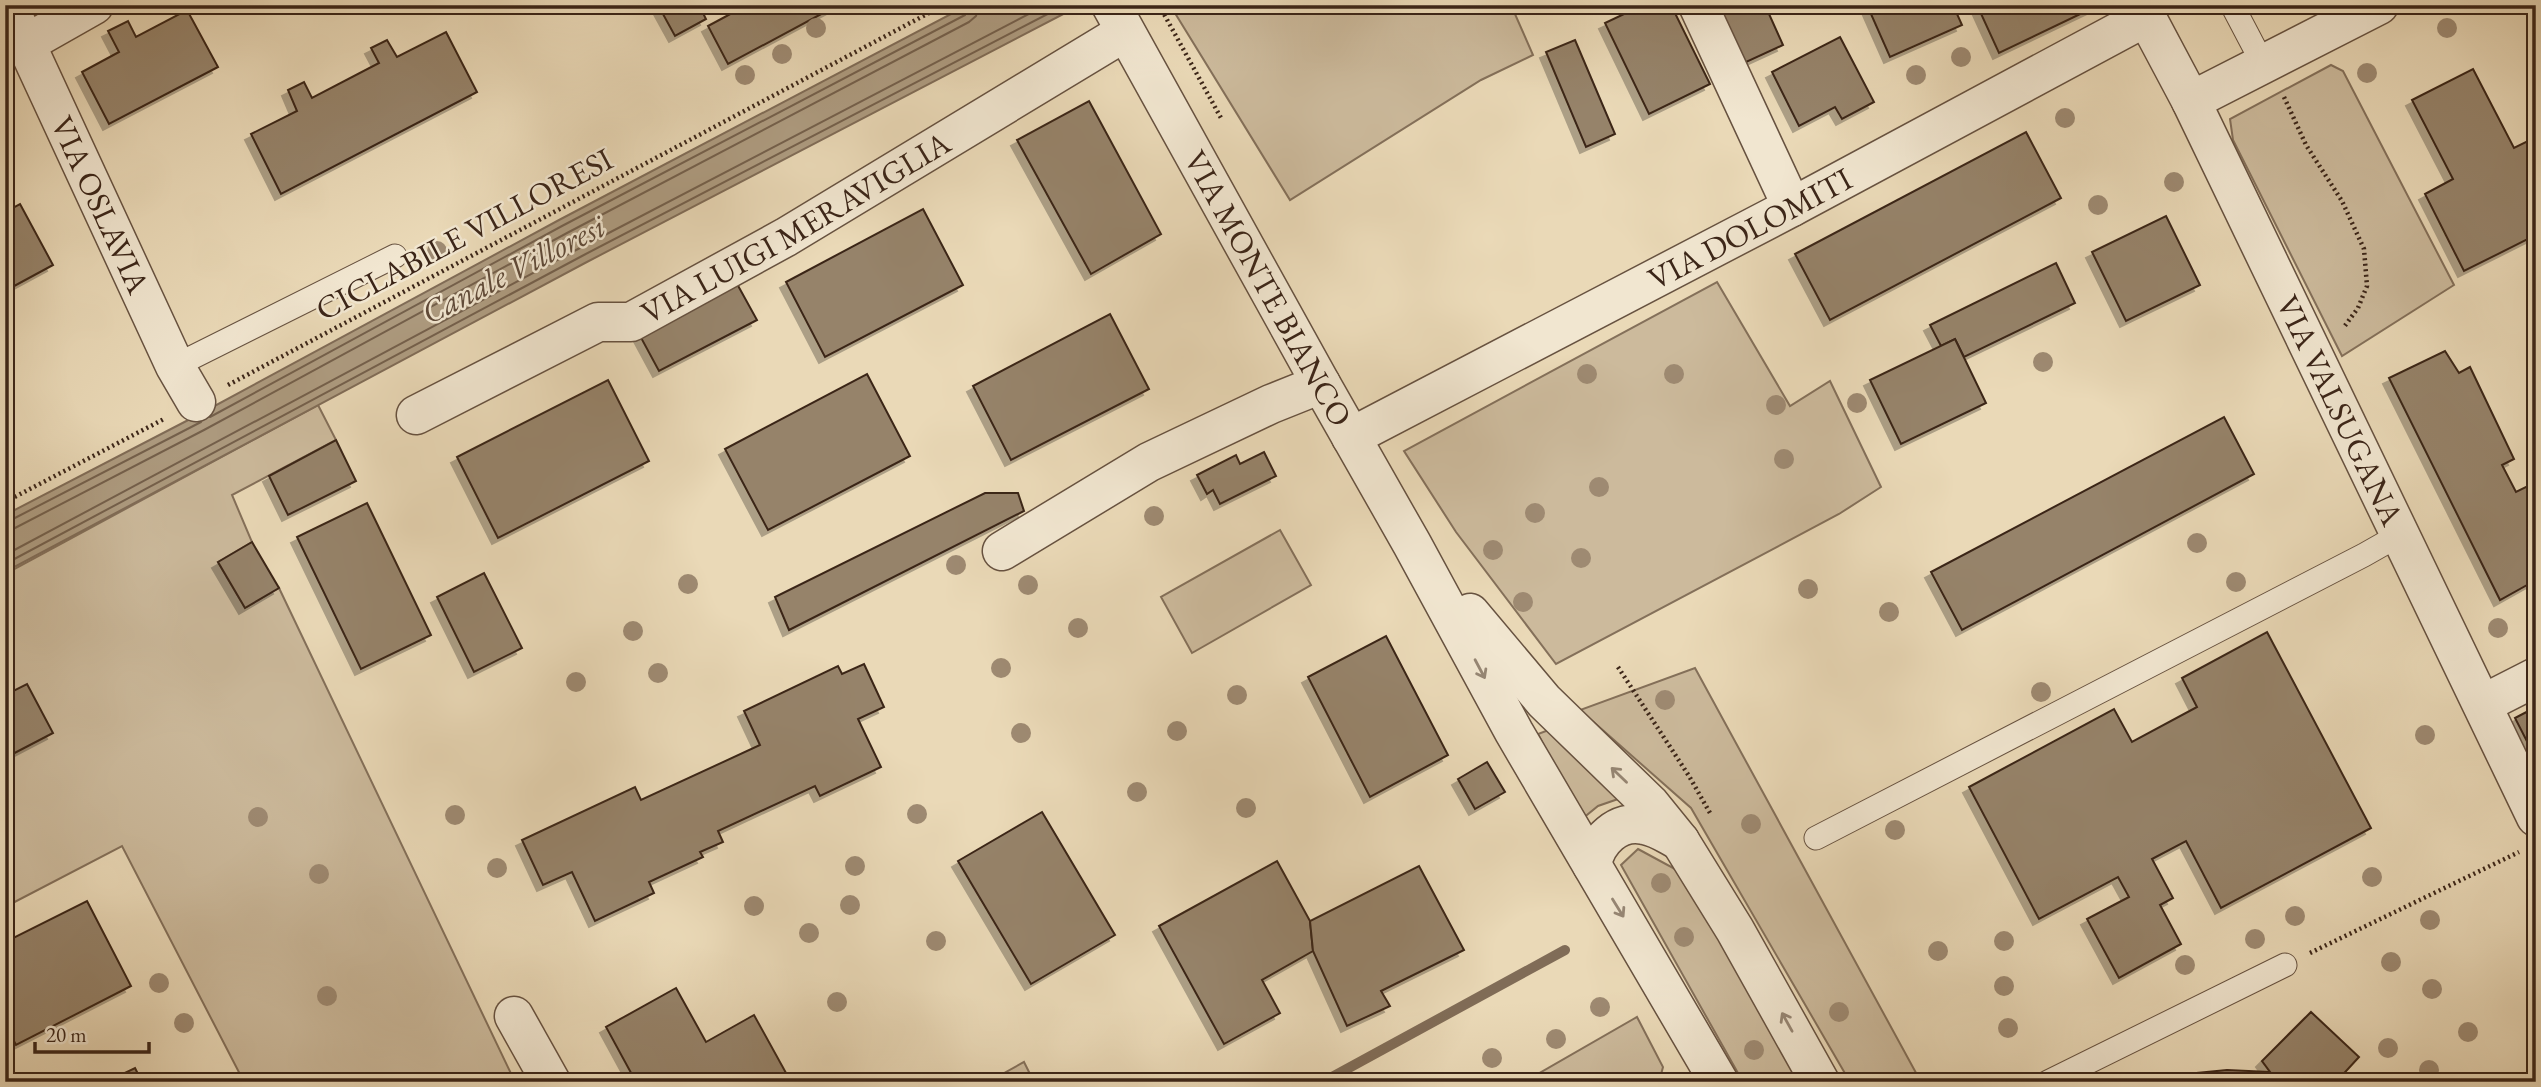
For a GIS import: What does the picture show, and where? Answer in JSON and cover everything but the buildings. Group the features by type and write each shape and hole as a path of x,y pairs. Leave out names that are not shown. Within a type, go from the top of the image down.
{"street":[{"name":"VIA OSLAVIA","path":"8,5 175,366 196,402"},
{"path":"27,43 94,5"},
{"path":"1698,5 1792,207"},
{"path":"2191,101 2379,5"},
{"name":"VIA DOLOMITI","path":"1351,437 1792,207 2143,11"},
{"name":"VIA VALSUGANA","path":"2143,11 2191,101 2483,704 2531,833"},
{"name":"VIA MONTE BIANCO","path":"1118,18 1514,732 1720,1082"},
{"name":"VIA LUIGI MERAVIGLIA","path":"416,415 598,322 631,322 786,237 1118,18"},
{"path":"1002,551 1149,462 1271,404 1321,384"},
{"name":"VIA MONTE BIANCO","path":"1412,544 1544,701 1650,804 1680,841 1735,930 1820,1082"},
{"path":"2483,704 2536,677"},
{"path":"1591,865 1599,844 1616,830 1627,826 1640,824 1654,827 1680,841"},
{"path":"514,1016 551,1082"}],"lane":[{"path":"2232,5 2263,64"},
{"path":"175,366 395,256"},
{"path":"1816,838 2401,534"},
{"path":"2048,1082 2285,965"}],"path":[{"name":"CICLABILE VILLORESI","path":"5,502 944,5"},
{"path":"2263,64 2288,103 2306,145 2342,201 2364,249 2367,286 2358,308 2341,331 2312,351"},
{"path":"2285,965 2531,833"}],"shaded area":[{"path":"1170,5 1511,5 1533,55 1481,80 1290,200"},
{"path":"2331,65 2343,71 2454,285 2342,356 2233,140 2230,119"},
{"path":"1717,282 1790,406 1830,381 1881,487 1839,514 1556,664 1456,532 1404,451"},
{"path":"318,405 336,440 232,495 252,542 218,562 245,608 279,588 515,1082 244,1082 122,846 5,907 5,574"},
{"path":"1280,530 1311,585 1192,653 1161,597"},
{"path":"1695,668 1921,1082 1850,1082 1691,808 1580,710"},
{"path":"1554,728 1621,798 1598,806 1582,819 1538,734"},
{"path":"1638,849 1688,876 1802,1082 1743,1082 1621,865"},
{"path":"1637,1017 1663,1067 1659,1082 1524,1082"},
{"path":"1024,1062 1034,1082 988,1082"}],"water":[{"name":"Canale Villoresi","path":"968,5 1071,5 1073,9 585,263 5,572 5,515"}],"waterway":[{"path":"1323,1082 1565,950"}]}
